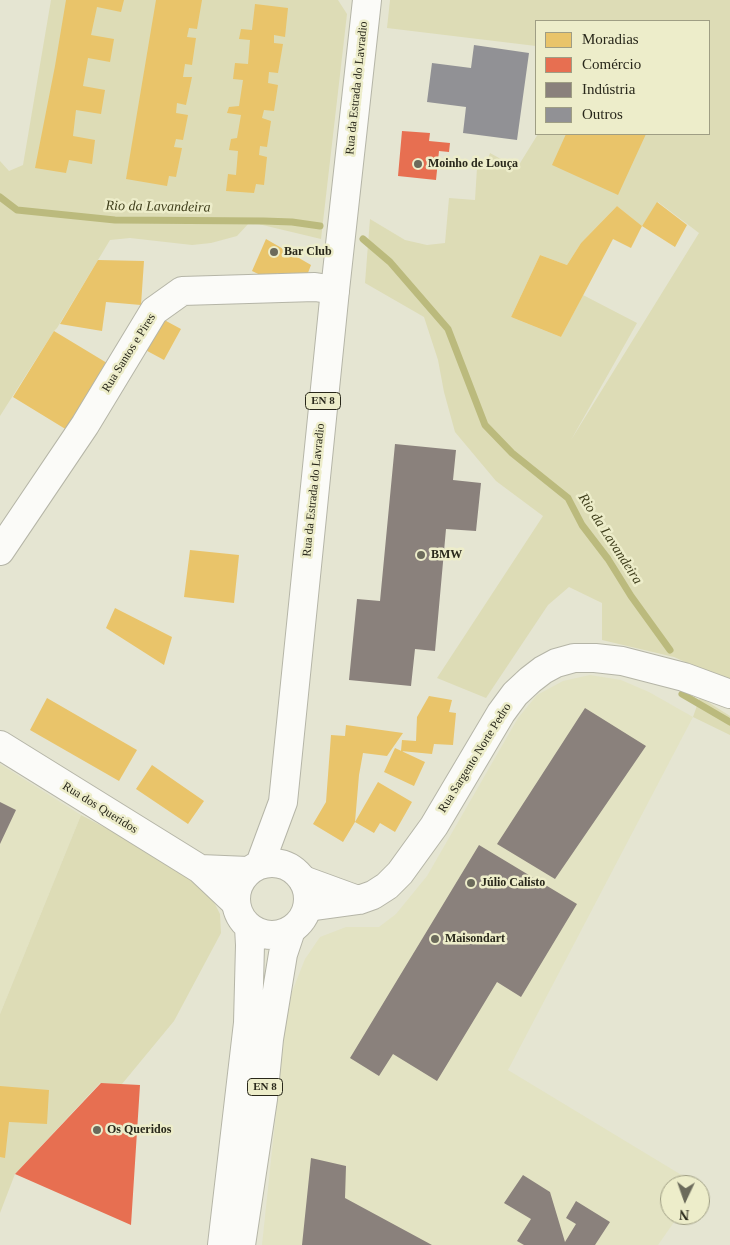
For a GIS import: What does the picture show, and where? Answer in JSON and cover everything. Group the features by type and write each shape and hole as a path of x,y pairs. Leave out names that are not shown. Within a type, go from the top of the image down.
{"main road":[{"name":"Rua da Estrada do Lavradio","path":"236,903 236,892 240,880 254,868 283,802 334,290 368,0"},
{"name":"Rua Santos e Pires","path":"0,551 85,425 154,311 182,292 315,287 334,290"},
{"name":"Rua Sargento Norte Pedro","path":"308,907 359,900 373,895 387,886 400,873 434,826 501,713 515,694 543,670 556,663 574,658 622,661 684,677 730,694"},
{"name":"Rua dos Queridos","path":"0,746 200,869 236,903"},
{"name":"Rua da Estrada do Lavradio","path":"283,802 300,875 309,898 308,907"},
{"path":"254,868 273,862 285,865 300,875 359,900"},
{"name":"Rua dos Queridos","path":"200,869 254,868"},
{"name":"EN 8","path":"236,903 238,912 249,927 250,946 248,1023 252,1096 241,1245"},
{"name":"EN 8","path":"222,1245 252,1096 274,1011 283,954 291,930 298,924 308,907"},
{"path":"249,927 269,935 291,930"}],"shaded area":[{"path":"51,0 338,0 347,14 321,239 250,222 237,236 211,243 192,245 130,238 110,240 57,328 0,416 0,161 9,171 23,165"},
{"path":"390,0 730,0 730,682 674,657 602,640 602,603 569,587 548,605 486,698 437,678 543,516 496,481 455,432 444,392 438,360 424,317 365,283 370,219 405,240 427,245 445,243 449,198 475,200 477,168 485,169 490,153 517,168 537,135 710,135 710,20 535,20 535,46 387,28","holes":["658,202 699,233 571,440 637,323 583,295 561,337 511,317 540,255 567,265 581,243 617,206 642,226"]},
{"path":"590,675 621,680 649,692 693,717 508,1070 681,1175 660,1175 660,1225 672,1225 658,1245 262,1245 280,1075 282,1017 305,959 320,937 346,927 379,927 396,914 427,876 518,718 537,695 563,681"},
{"path":"700,697 730,716 730,735 693,717"},
{"path":"0,764 81,815 0,1014"},
{"path":"81,815 172,863 196,881 215,904 220,914 221,933 174,1021 122,1084 100,1083 15,1174 0,1213 0,1014"}],"building: Moradias":[{"path":"66,0 124,0 121,12 97,7 91,35 114,39 110,62 88,58 83,86 105,90 101,114 76,110 73,136 95,140 92,164 69,160 66,173 35,168"},
{"path":"156,0 202,0 197,29 189,28 187,37 196,38 192,65 185,64 183,77 192,77 186,105 177,103 176,113 188,115 183,140 176,139 174,147 182,148 176,177 169,176 167,186 126,179"},
{"path":"255,4 288,8 285,37 274,35 274,43 283,44 278,73 269,72 268,83 278,85 274,111 264,110 262,118 271,121 267,147 260,146 259,155 267,157 264,185 256,184 254,193 226,191 228,174 236,175 238,151 229,150 231,139 237,138 241,115 227,113 229,107 239,106 243,80 233,79 235,63 248,64 250,40 239,39 241,29 252,30"},
{"path":"566,135 646,135 618,195 552,165"},
{"path":"657,202 687,225 675,247 642,226"},
{"path":"617,206 642,226 631,248 613,239 561,337 511,317 540,255 567,265 581,243"},
{"name":"Bar Club","path":"266,239 311,265 306,278 288,281 277,273 273,281 252,271"},
{"path":"98,260 144,261 141,305 106,302 102,331 60,324"},
{"path":"155,315 181,329 164,360 138,346"},
{"path":"54,331 107,363 67,430 13,397"},
{"path":"190,550 239,555 234,603 184,597"},
{"path":"115,608 172,637 164,665 106,628"},
{"path":"429,696 452,700 449,712 456,713 453,745 434,744 432,754 401,751 402,740 416,741 417,717"},
{"path":"47,698 137,750 119,781 30,730"},
{"path":"346,725 403,733 387,756 363,753 355,822 343,842 313,824 326,802 331,735 345,736"},
{"path":"395,748 425,762 414,786 384,772"},
{"path":"152,765 204,801 188,824 136,789"},
{"path":"378,782 412,802 395,832 380,823 374,833 355,822"},
{"path":"0,1086 49,1090 47,1124 9,1122 5,1158 0,1157"}],"building: Comércio":[{"name":"Moinho de Louça","path":"402,131 430,133 429,141 450,143 449,152 439,151 436,180 398,176"},
{"name":"Os Queridos","path":"101,1083 140,1085 131,1225 15,1174"}],"building: Indústria":[{"path":"395,444 456,450 453,480 481,483 476,531 446,529 435,651 415,649 411,686 349,680 357,599 380,601"},
{"path":"585,708 646,746 555,879 497,844"},
{"path":"0,802 16,810 0,844"},
{"path":"479,845 577,904 521,997 497,982 437,1081 393,1054 379,1076 350,1058"},
{"path":"311,1158 346,1166 345,1198 432,1245 302,1245"},
{"path":"523,1175 550,1192 565,1242 576,1224 566,1218 576,1201 610,1222 595,1245 524,1245 517,1241 531,1219 504,1203"}],"building: Outros":[{"path":"474,45 529,53 517,140 463,133 466,107 427,102 432,63 471,68"}],"waterway":[{"name":"Rio da Lavandeira","path":"0,197 17,210 115,220 264,221 320,226"},
{"name":"Rio da Lavandeira","path":"363,239 390,262 448,329 485,425 512,453 568,498 582,525 608,559 631,596 670,650"},
{"name":"Rio da Lavandeira","path":"682,694 730,722"}],"place":[{"name":"Moinho de Louça","path":"418,164"},
{"name":"Bar Club","path":"274,252"},
{"name":"BMW","path":"421,555"},
{"name":"Júlio Calisto","path":"471,883"},
{"name":"Maisondart","path":"435,939"},
{"name":"Os Queridos","path":"97,1130"}]}
